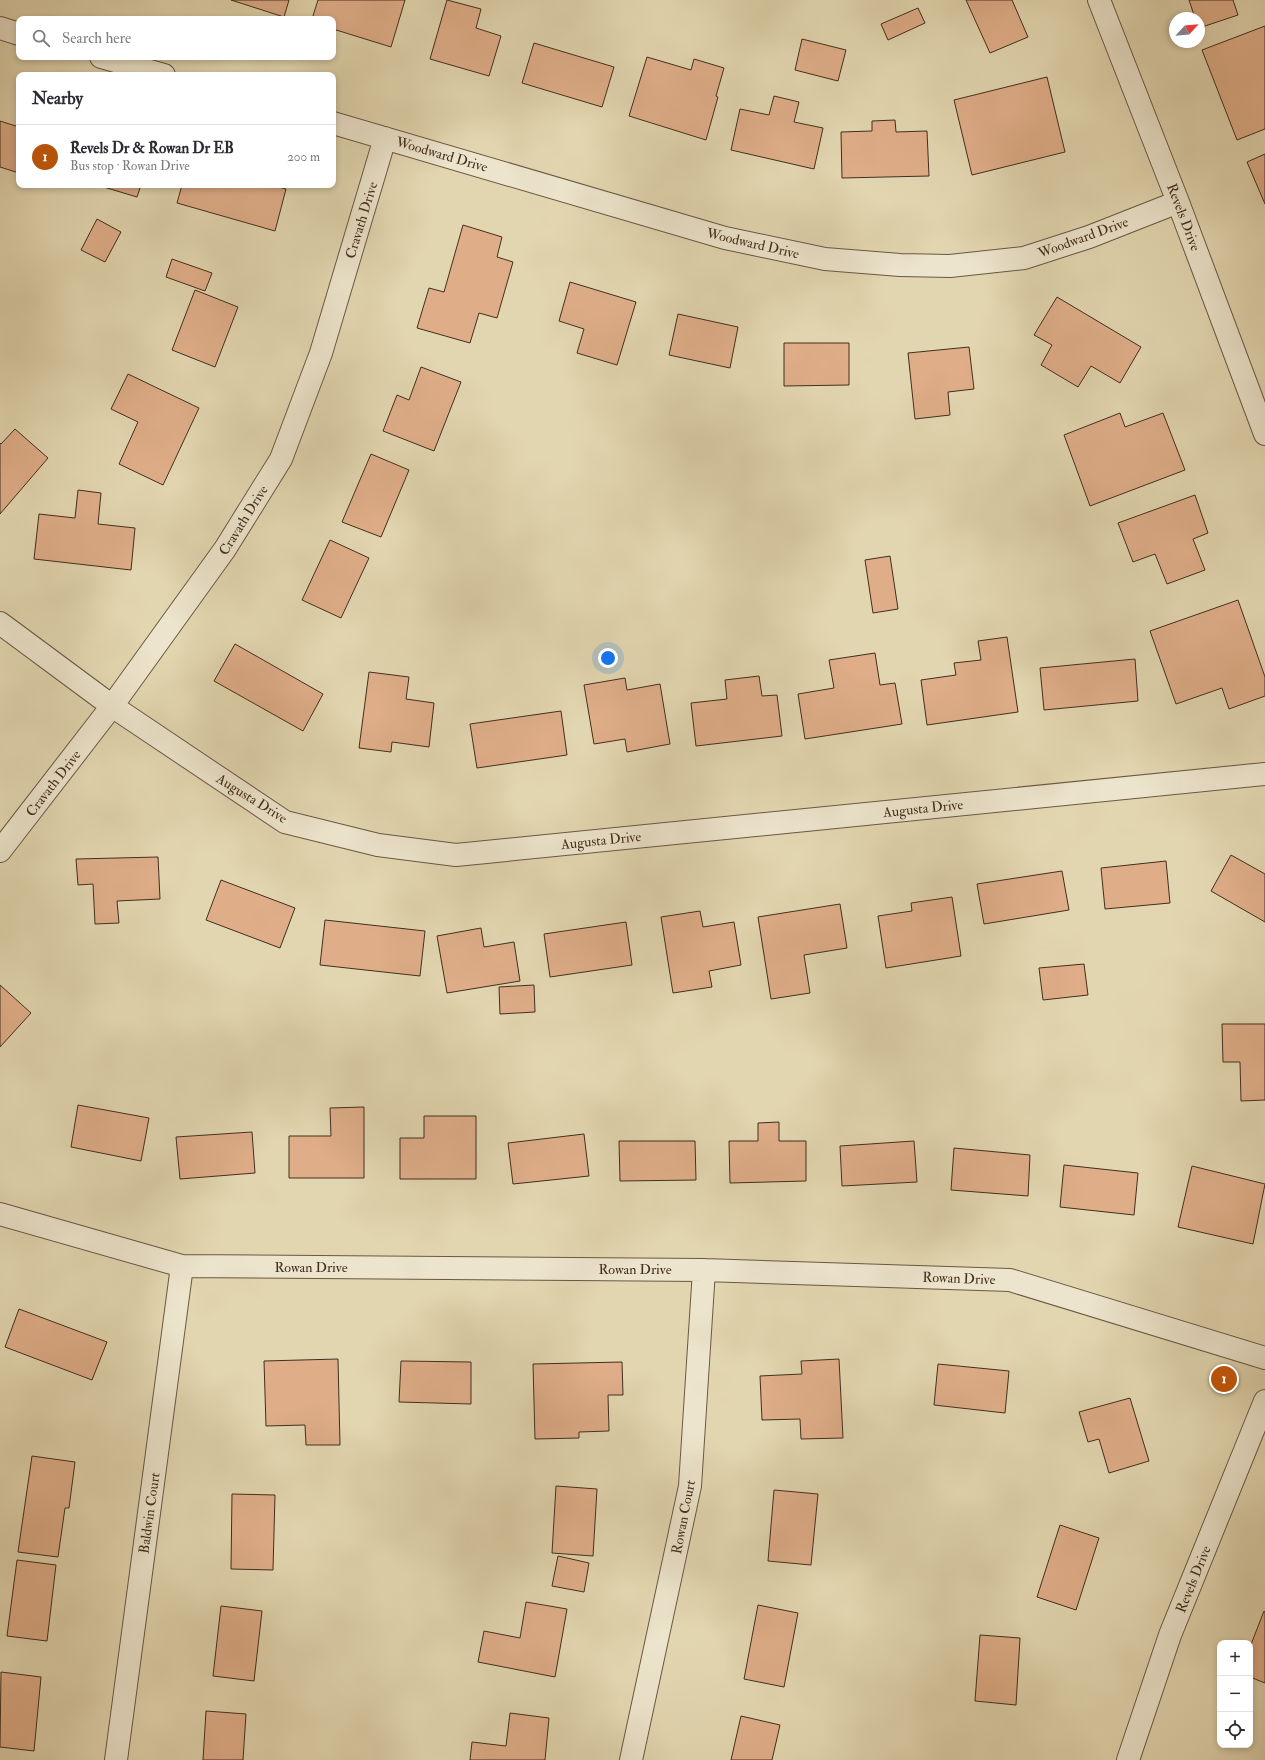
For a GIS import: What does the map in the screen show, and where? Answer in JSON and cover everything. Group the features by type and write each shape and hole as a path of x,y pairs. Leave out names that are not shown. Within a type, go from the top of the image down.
{"street":[{"name":"Revels Drive","path":"1099,0 1178,202 1265,434"},
{"path":"0,28 16,33"},
{"path":"112,60 154,72"},
{"name":"Woodward Drive","path":"336,124 725,238 825,259 950,266 1024,258 1089,237 1178,202"},
{"name":"Cravath Drive","path":"0,851 112,706 225,549 281,459 321,353 385,138"},
{"name":"Augusta Drive","path":"0,623 112,706 285,822 378,845 456,855 1265,774"},
{"name":"Rowan Drive","path":"0,1214 182,1266 704,1270 1010,1280 1265,1358"},
{"name":"Baldwin Court","path":"116,1760 182,1266"},
{"name":"Rowan Court","path":"631,1760 690,1486 704,1270"},
{"name":"Revels Drive","path":"1128,1760 1170,1635 1265,1401"}],"building":[{"path":"231,0 289,0 284,16"},
{"path":"318,0 405,0 391,47 336,30 336,16 313,16"},
{"path":"447,0 481,9 476,28 501,36 489,76 430,59"},
{"path":"966,0 1012,0 1028,37 990,53"},
{"path":"1189,0 1233,0 1238,15 1205,26 1205,12 1193,12"},
{"path":"918,8 925,23 888,40 881,24"},
{"path":"1265,26 1265,129 1237,140 1202,50"},
{"path":"802,39 846,50 838,81 795,70"},
{"path":"534,43 614,67 602,107 522,83"},
{"path":"647,57 691,70 694,59 724,68 716,96 718,97 706,140 629,116"},
{"path":"1047,77 1065,152 972,175 954,100"},
{"path":"774,96 799,102 794,122 823,128 814,169 731,150 740,109 769,115"},
{"path":"895,120 896,132 927,131 929,176 842,178 841,132 872,131 872,121"},
{"path":"0,121 16,126 16,172 0,167"},
{"path":"1265,154 1265,204 1247,162"},
{"path":"107,188 140,188 137,197"},
{"path":"181,188 286,189 275,231 177,203"},
{"path":"97,219 121,232 105,262 81,250"},
{"path":"463,225 502,237 497,257 513,262 497,318 479,313 470,343 417,328 429,288 444,292"},
{"path":"172,259 212,273 205,291 166,277"},
{"path":"570,282 636,302 617,365 577,353 584,329 559,321"},
{"path":"195,290 238,307 215,367 172,350"},
{"path":"1057,297 1141,347 1120,383 1091,366 1078,387 1041,365 1052,345 1034,335"},
{"path":"678,314 738,327 730,368 669,355"},
{"path":"784,343 849,343 849,385 784,386"},
{"path":"969,347 974,389 948,392 950,415 915,419 908,353"},
{"path":"421,367 461,382 434,451 383,431 397,395 409,400"},
{"path":"128,374 199,408 163,485 119,464 138,422 111,409"},
{"path":"1120,413 1125,427 1163,413 1185,470 1090,506 1064,435"},
{"path":"15,429 48,458 0,514 0,443 1,444"},
{"path":"371,454 409,470 381,537 342,522"},
{"path":"78,490 101,493 98,524 135,528 131,570 34,559 39,514 75,518"},
{"path":"1195,495 1208,533 1193,539 1205,570 1167,584 1155,554 1133,562 1118,523"},
{"path":"330,540 369,558 341,618 302,600"},
{"path":"890,556 898,609 873,613 865,560"},
{"path":"1238,600 1265,677 1265,696 1229,709 1222,688 1176,704 1150,631"},
{"path":"1007,637 1018,712 927,725 921,680 956,675 954,663 981,660 978,641"},
{"path":"235,644 323,694 303,731 214,681"},
{"path":"875,653 880,685 895,683 902,724 805,739 798,694 834,688 829,660"},
{"path":"1135,659 1138,701 1044,710 1040,668"},
{"path":"369,672 409,677 406,699 434,703 429,747 392,742 391,752 359,748"},
{"path":"759,676 762,696 777,695 782,736 696,746 691,703 727,699 725,680"},
{"path":"625,678 627,690 660,684 670,744 627,752 625,739 594,744 584,685"},
{"path":"561,711 567,755 477,768 470,724"},
{"path":"1231,855 1265,874 1265,922 1211,891"},
{"path":"158,857 160,899 117,901 119,923 95,924 93,884 78,885 76,859"},
{"path":"1166,861 1170,903 1105,909 1101,868"},
{"path":"1062,871 1069,910 984,924 977,884"},
{"path":"221,880 295,908 280,948 206,920"},
{"path":"952,897 961,956 886,968 878,916 912,911 911,903"},
{"path":"840,904 847,948 804,955 810,993 771,999 758,917"},
{"path":"700,911 703,927 734,922 741,965 709,971 712,987 673,993 661,917"},
{"path":"325,920 425,931 420,976 320,965"},
{"path":"626,922 632,965 550,977 544,934"},
{"path":"481,928 484,947 514,942 520,981 447,993 437,936"},
{"path":"1084,964 1088,995 1043,1000 1039,968"},
{"path":"0,985 31,1013 0,1047"},
{"path":"534,985 535,1012 500,1014 499,987"},
{"path":"1222,1024 1265,1024 1265,1100 1241,1101 1240,1062 1223,1062"},
{"path":"78,1105 149,1118 141,1161 71,1147"},
{"path":"364,1107 364,1178 289,1178 289,1136 331,1136 330,1108"},
{"path":"424,1116 476,1116 476,1179 400,1179 400,1138 424,1138"},
{"path":"779,1122 779,1141 806,1141 806,1181 730,1183 729,1141 758,1141 758,1123"},
{"path":"252,1132 255,1173 180,1179 176,1137"},
{"path":"584,1134 589,1176 513,1184 508,1143"},
{"path":"619,1141 695,1141 696,1180 620,1181"},
{"path":"914,1141 917,1182 842,1186 840,1146"},
{"path":"954,1148 1030,1155 1028,1196 951,1190"},
{"path":"1064,1165 1138,1173 1134,1215 1060,1207"},
{"path":"1192,1166 1265,1184 1253,1244 1178,1227"},
{"path":"19,1309 107,1342 92,1380 5,1347"},
{"path":"338,1359 340,1445 306,1445 305,1425 266,1426 264,1361"},
{"path":"839,1359 843,1438 801,1439 800,1419 762,1420 760,1376 802,1374 801,1361"},
{"path":"401,1361 471,1362 471,1404 399,1402"},
{"path":"622,1362 623,1395 608,1395 609,1431 579,1432 579,1438 535,1439 533,1364"},
{"path":"938,1364 1009,1371 1005,1413 934,1405"},
{"path":"1130,1398 1149,1461 1109,1473 1099,1439 1088,1442 1079,1412"},
{"path":"32,1456 75,1462 69,1508 65,1508 58,1557 18,1552"},
{"path":"556,1486 597,1489 593,1556 552,1553"},
{"path":"774,1490 818,1494 811,1565 768,1561"},
{"path":"232,1494 275,1495 273,1570 231,1569"},
{"path":"1060,1525 1099,1538 1076,1610 1037,1597"},
{"path":"558,1556 589,1563 584,1592 552,1586"},
{"path":"17,1560 56,1565 47,1641 7,1636"},
{"path":"526,1602 567,1609 555,1677 478,1662 484,1631 520,1638"},
{"path":"758,1605 798,1613 784,1687 744,1679"},
{"path":"221,1606 262,1611 254,1681 213,1676"},
{"path":"1264,1611 1265,1683 1253,1678 1253,1640"},
{"path":"980,1635 1020,1638 1016,1705 975,1701"},
{"path":"1,1672 41,1677 34,1751 0,1747"},
{"path":"206,1711 246,1714 243,1760 203,1760"},
{"path":"510,1713 549,1718 545,1760 470,1760 472,1742 506,1746"},
{"path":"741,1716 780,1725 772,1760 731,1760"}],"place":[{"name":"Revels Dr & Rowan Dr EB","path":"1224,1379"}]}
